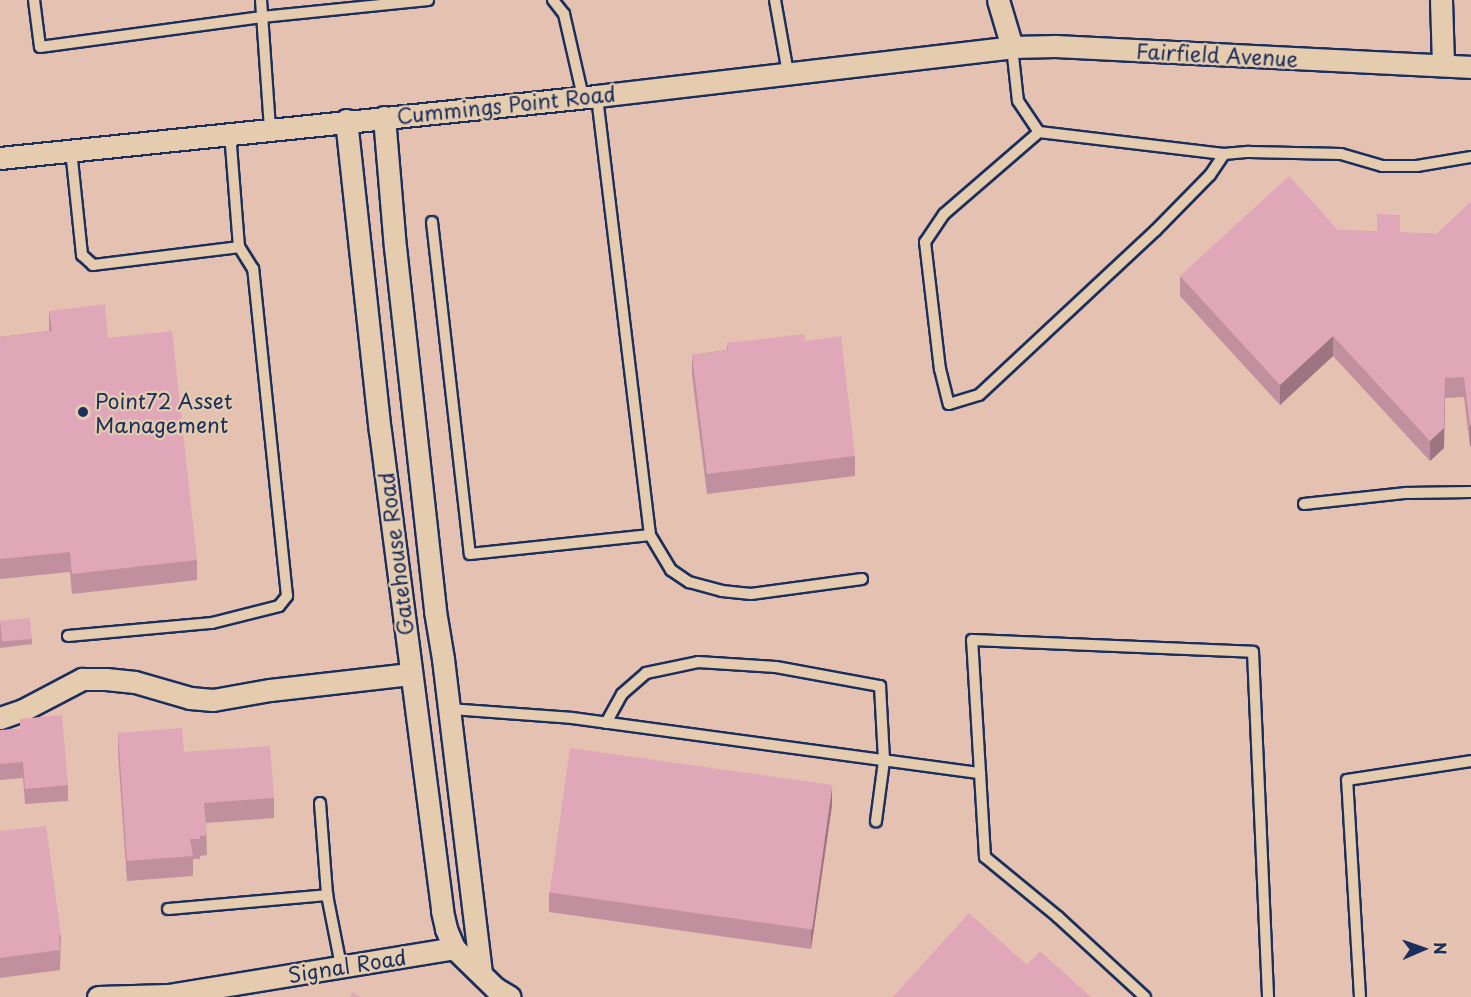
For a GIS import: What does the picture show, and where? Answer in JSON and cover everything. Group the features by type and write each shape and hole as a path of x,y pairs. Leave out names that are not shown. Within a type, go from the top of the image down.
{"street":[{"path":"998,0 1012,47"},
{"path":"1441,0 1443,65"},
{"name":"Fairfield Avenue","path":"1012,47 1056,46 1471,67"},
{"name":"Cummings Point Road","path":"0,158 230,132 590,96 1012,47"},
{"name":"Gatehouse Road","path":"384,117 395,248 435,610 450,709 481,974"},
{"name":"Gatehouse Road","path":"346,120 410,674 442,911 454,948 510,997"},
{"path":"0,718 23,710 82,680 106,679 135,682 190,698 213,700 270,690 410,674"},
{"name":"Signal Road","path":"98,997 168,995 454,948"}],"lane":[{"path":"34,0 40,47 262,17 428,0"},
{"path":"261,0 270,128"},
{"path":"553,0 564,14 590,96 650,535 672,570 689,582 722,591 750,594 862,579"},
{"path":"775,0 788,73"},
{"path":"1012,47 1018,101 1039,132"},
{"path":"68,636 212,623 279,606 287,596 253,268 239,247 230,132"},
{"path":"1224,154 1210,175 1155,231 979,396 949,404 940,369 926,242 944,214 1039,132 1224,154 1249,152 1341,154 1382,166 1417,166 1471,157"},
{"path":"71,150 82,255 93,265 239,247"},
{"path":"432,222 470,554 650,535"},
{"path":"1304,504 1406,493 1471,492"},
{"path":"1145,997 1058,917 985,857 972,640 1253,652 1268,997"},
{"path":"606,723 622,694 645,673 698,662 776,667 880,686 885,761 876,822"},
{"path":"450,709 606,723 980,773"},
{"path":"1360,997 1347,780 1471,761"},
{"path":"320,803 327,895 341,966"},
{"path":"168,909 327,895"}],"building":[{"path":"1289,176 1338,230 1377,231 1377,214 1400,215 1400,232 1437,234 1471,202 1470,426 1464,377 1445,378 1444,428 1430,441 1333,336 1280,385 1180,276"},
{"path":"105,304 108,338 172,331 197,560 72,574 70,552 0,559 0,337 52,331 49,311"},
{"path":"804,334 805,341 841,336 855,456 707,474 692,355 728,350 727,343"},
{"path":"30,618 32,639 2,642 0,621"},
{"path":"62,715 68,785 25,789 23,762 0,764 0,730 20,729 20,719"},
{"path":"182,728 184,752 270,746 274,798 204,803 207,835 200,836 200,839 190,839 193,856 127,861 118,733"},
{"path":"570,748 832,785 812,929 550,893"},
{"path":"46,826 61,935 59,936 60,950 0,958 0,831"},
{"path":"969,913 1027,965 1040,951 1091,997 893,997"},
{"path":"353,992 360,997 350,997"}],"place":[{"name":"Point72 Asset Management","path":"83,412"}]}
